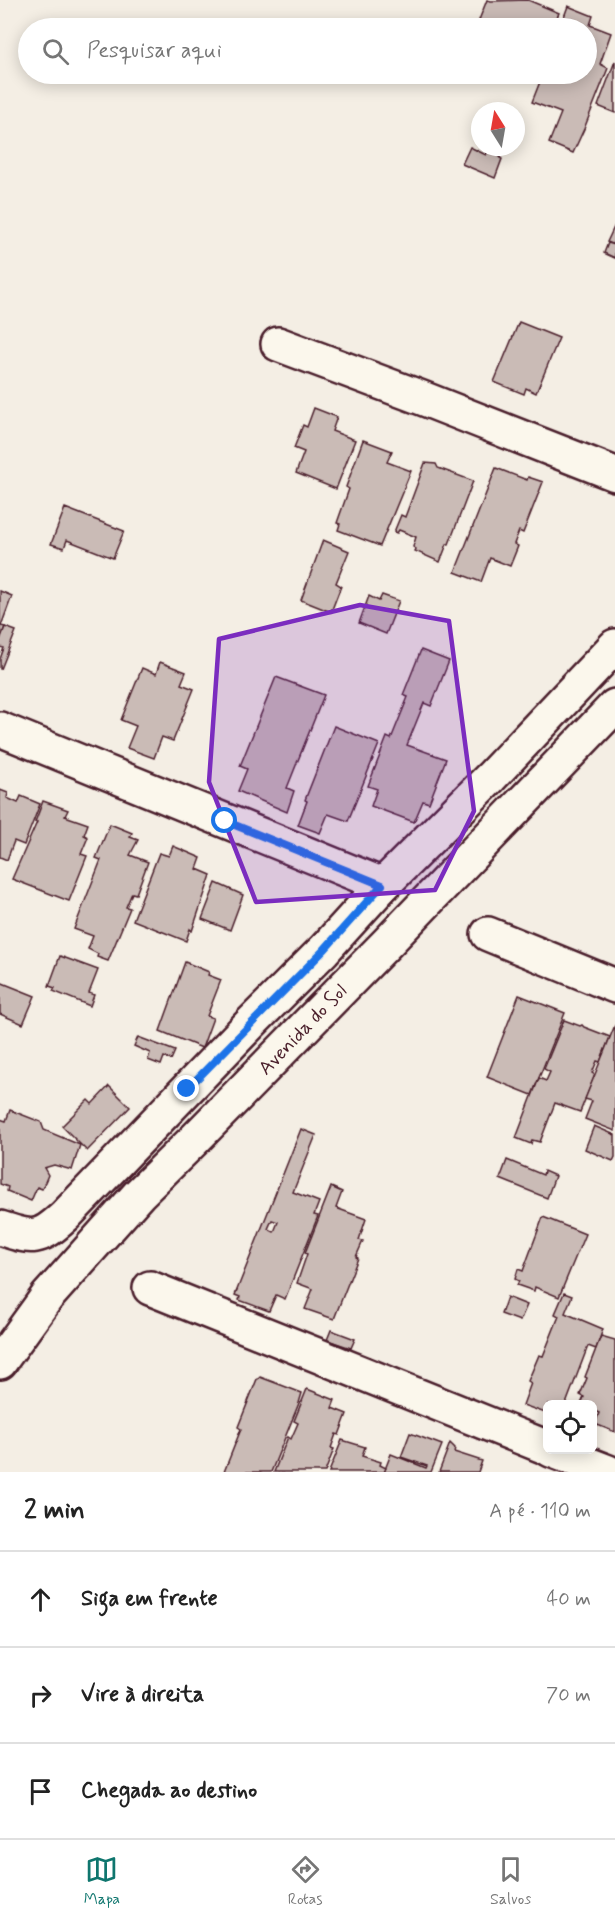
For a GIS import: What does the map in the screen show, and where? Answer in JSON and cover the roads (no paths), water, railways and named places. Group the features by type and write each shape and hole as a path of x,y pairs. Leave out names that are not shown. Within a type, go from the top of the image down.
{"street":[{"path":"278,344 615,474"},
{"path":"0,1228 18,1234 40,1235 65,1216 615,646"},
{"name":"Avenida do Sol","path":"0,1362 47,1297 139,1194 193,1142 615,706"},
{"path":"0,729 382,885"},
{"path":"488,934 615,986"},
{"path":"150,1288 543,1447"},
{"path":"562,1454 608,1472"}]}
